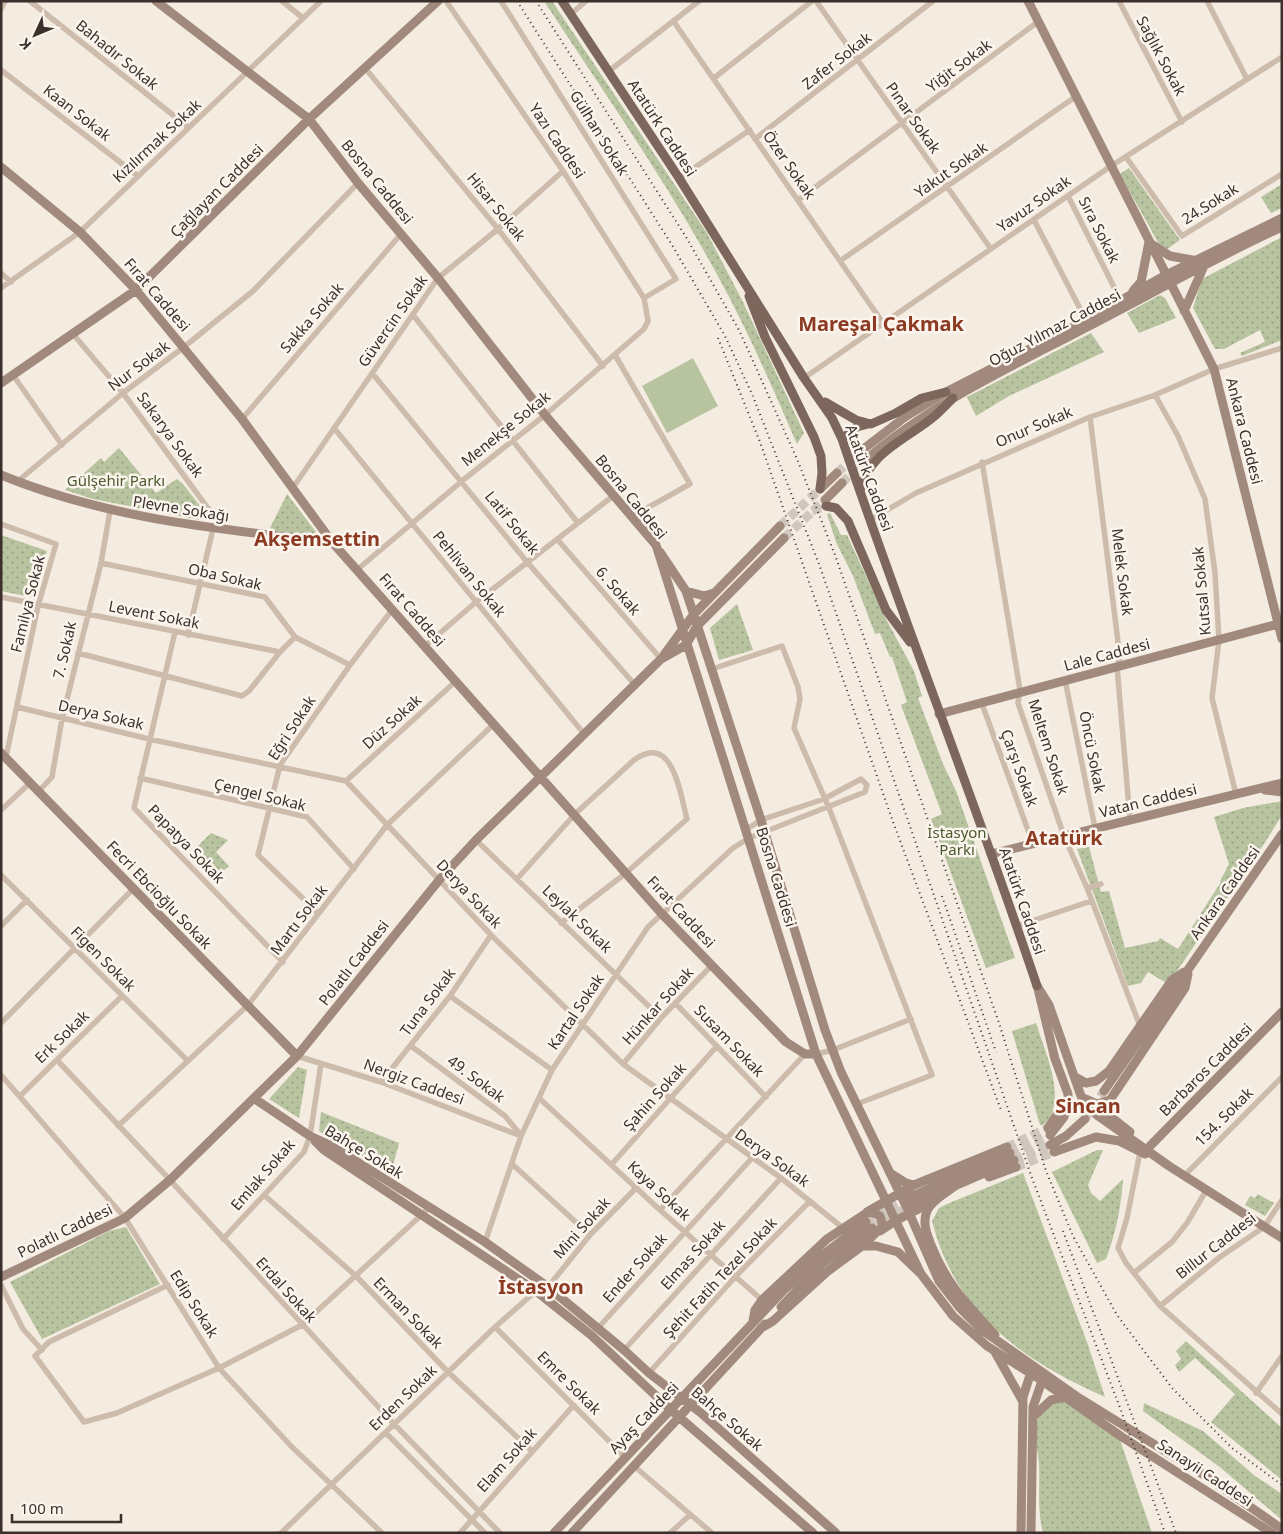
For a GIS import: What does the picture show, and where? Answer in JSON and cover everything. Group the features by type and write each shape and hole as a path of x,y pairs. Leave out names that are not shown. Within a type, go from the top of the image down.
{"main road":[{"name":"Atatürk Caddesi","path":"562,1 680,178 804,378 832,418 842,439 914,646 991,854 1037,986"},
{"path":"744,281 755,315 814,437 821,456 822,473 820,489"},
{"path":"842,439 857,427 870,424 896,413 922,398 950,395"},
{"path":"860,491 863,478 870,466 885,451 932,419 950,395"},
{"path":"819,398 836,410 856,420 870,424"},
{"path":"825,503 836,508 848,521 886,610 914,646"}],"street":[{"path":"1,9 5,1"},
{"name":"Bahadır Sokak","path":"30,1 188,128"},
{"name":"Bosna Caddesi","path":"156,1 309,119 358,183 438,278 545,416 656,546 686,591 761,820 833,1050 939,1281 948,1294 982,1330 1002,1342"},
{"path":"282,1 303,18"},
{"name":"Kızılırmak Sokak","path":"1,288 80,232 321,1"},
{"name":"Çağlayan Caddesi","path":"1,384 136,290 309,119 438,1"},
{"name":"Yazı Caddesi","path":"446,1 563,171 644,298"},
{"name":"Gülhan Sokak","path":"501,1 676,279 644,298"},
{"path":"571,14 586,1"},
{"path":"609,71 699,1"},
{"path":"714,78 812,1"},
{"name":"Pınar Sokak","path":"816,1 991,249"},
{"name":"Zafer Sokak","path":"755,139 933,1"},
{"name":"Ankara Caddesi","path":"1028,1 1149,242 1165,281 1184,311 1214,369 1280,623 1282,639"},
{"name":"Sağlık Sokak","path":"1119,1 1182,122"},
{"path":"1207,1 1247,79"},
{"name":"Yiğit Sokak","path":"798,200 1039,21"},
{"name":"Özer Sokak","path":"674,22 883,324"},
{"name":"Yavuz Sokak","path":"804,378 1110,166 1282,57"},
{"name":"Hisar Sokak","path":"365,68 498,229 603,366"},
{"name":"Kaan Sokak","path":"1,70 138,176"},
{"name":"Yakut Sokak","path":"840,261 1076,96"},
{"path":"680,178 750,130"},
{"name":"24.Sokak","path":"1126,157 1182,236 1282,174"},
{"name":"Fırat Caddesi","path":"1,167 80,232 136,290 242,419 332,542 358,569 392,610 662,914 786,1042 805,1054"},
{"name":"Güvercin Sokak","path":"292,489 438,278 498,229 563,171"},
{"name":"Nur Sokak","path":"18,482 123,393 253,291 358,183"},
{"name":"Sıra Sokak","path":"1068,196 1124,300"},
{"path":"1165,281 1282,218"},
{"path":"1034,220 1086,320"},
{"path":"1124,300 1141,282 1149,242 1170,256 1201,263 1282,227"},
{"name":"Sakka Sokak","path":"242,419 401,234"},
{"path":"1184,311 1201,263"},
{"path":"1,273 11,282"},
{"name":"Oğuz Yılmaz Caddesi","path":"950,395 1086,320 1165,281"},
{"name":"Oğuz Yılmaz Caddesi","path":"950,395 1165,281"},
{"name":"Menekşe Sokak","path":"358,569 462,481 545,416 644,329 648,321 644,298"},
{"path":"414,315 578,523"},
{"name":"Sakarya Sokak","path":"73,334 123,393 224,530"},
{"name":"Onur Sokak","path":"870,520 916,493 982,462 1090,417 1155,395 1214,369 1282,348"},
{"path":"614,356 690,484 631,517"},
{"name":"Latif Sokak","path":"372,373 527,562 636,686"},
{"path":"13,375 62,445"},
{"path":"857,454 906,417 950,395"},
{"path":"862,463 950,395"},
{"name":"Kutsal Sokak","path":"1155,395 1178,436 1205,499 1215,573 1219,640 1212,698 1236,794"},
{"name":"Melek Sokak","path":"1090,417 1120,658 1117,666 1130,820"},
{"name":"Pehlivan Sokak","path":"334,428 585,736"},
{"name":"Meltem Sokak","path":"982,462 1020,690 1018,703 1064,836 1087,888 1140,1026"},
{"path":"820,489 837,473"},
{"name":"Plevne Sokağı","path":"1,475 110,511 212,529 332,542"},
{"path":"825,503 842,483"},
{"path":"425,646 476,602 613,496"},
{"name":"7. Sokak","path":"39,791 52,777 62,719 86,614 100,563 110,511"},
{"name":"Familya Sokak","path":"1,524 56,544 38,606 17,706 4,755"},
{"path":"661,659 694,614 780,526"},
{"path":"188,635 212,529"},
{"path":"686,645 697,626 784,538"},
{"name":"6. Sokak","path":"557,539 661,659"},
{"name":"Bosna Caddesi","path":"656,546 816,1054 922,1274"},
{"name":"Oba Sokak","path":"100,563 265,597 295,637 350,665"},
{"path":"686,591 704,596 714,593"},
{"name":"Levent Sokak","path":"1,597 38,606 280,652"},
{"name":"Eğri Sokak","path":"318,914 258,855 269,809 280,765 350,665 392,610"},
{"name":"Lale Caddesi","path":"939,714 1020,690 1065,680 1280,623"},
{"name":"Papatya Sokak","path":"175,632 134,808 283,962"},
{"path":"78,653 242,696 250,692 280,652 295,637"},
{"name":"Polatlı Caddesi","path":"1,1277 125,1218 170,1180 297,1056 440,879 476,840 585,736 661,659 686,645"},
{"path":"712,669 782,646 798,687 800,699 794,728 829,808 932,1074 857,1104"},
{"name":"Öncü Sokak","path":"1065,680 1095,828"},
{"name":"Düz Sokak","path":"346,781 456,681"},
{"name":"Çarşı Sokak","path":"981,701 1033,844"},
{"name":"Derya Sokak","path":"17,706 62,719 149,739 280,765 346,781 491,935 622,1064 780,1178 843,1228"},
{"name":"Martı Sokak","path":"118,1126 248,1005 387,825 494,724"},
{"path":"517,879 575,814 645,752 655,752 666,757 672,768 688,820 626,874 561,923"},
{"name":"Fecri Ebcioğlu Sokak","path":"4,755 297,1056"},
{"name":"Çengel Sokak","path":"140,778 269,809 307,816 354,869"},
{"path":"861,779 867,785 865,792 829,808 764,833 748,834 761,820 824,799 861,779"},
{"path":"1,810 31,782"},
{"name":"Vatan Caddesi","path":"991,854 1282,783"},
{"path":"1258,790 1282,792"},
{"name":"Kartal Sokak","path":"485,1242 521,1136 552,1070 648,927 748,834"},
{"name":"Ankara Caddesi","path":"1190,968 1280,839"},
{"name":"Leylak Sokak","path":"476,840 661,1018"},
{"name":"Figen Sokak","path":"1,875 188,1061"},
{"path":"1087,888 1101,884"},
{"path":"1,1023 134,888"},
{"path":"1,926 27,900"},
{"path":"1017,926 1091,901"},
{"name":"Tuna Sokak","path":"381,1082 412,1046 450,996 491,935"},
{"name":"Hünkar Sokak","path":"622,1064 661,1018 712,965"},
{"path":"1075,1077 1086,1082 1101,1079 1115,1063 1172,980 1190,968"},
{"path":"1104,1091 1190,968"},
{"path":"1185,1175 1178,1166 1107,1113 1105,1107 1184,988 1190,968"},
{"path":"1037,986 1041,1009 1055,1059 1064,1081 1068,1102 1064,1117 1051,1140"},
{"path":"1037,986 1049,1005 1081,1096 1097,1114 1164,1162 1282,1238"},
{"name":"Erk Sokak","path":"20,1096 122,996"},
{"path":"450,996 552,1070"},
{"name":"Susam Sokak","path":"675,1003 766,1097"},
{"name":"Barbaros Caddesi","path":"1150,1146 1282,1012"},
{"path":"660,1210 805,1054 816,1054 833,1050 910,1019"},
{"name":"49. Sokak","path":"412,1046 505,1116 521,1136"},
{"name":"Şahin Sokak","path":"612,1164 717,1046"},
{"name":"Nergiz Caddesi","path":"297,1056 381,1082 521,1136"},
{"name":"Erdal Sokak","path":"57,1060 395,1425 500,1533"},
{"name":"Emlak Sokak","path":"223,1239 304,1152 310,1136 321,1064"},
{"name":"Edip Sokak","path":"1,1075 125,1218 219,1368 291,1446 382,1533"},
{"name":"154. Sokak","path":"1185,1175 1282,1077"},
{"path":"1081,1096 1097,1104 1110,1100"},
{"name":"Kaya Sokak","path":"539,1098 684,1232 711,1253 762,1300"},
{"path":"255,1099 310,1136"},
{"path":"1051,1140 1066,1136 1085,1119"},
{"name":"Bahçe Sokak","path":"310,1136 332,1146 485,1242 548,1287 624,1350 649,1374 682,1398 836,1533"},
{"name":"Bahçe Sokak","path":"310,1136 324,1150 536,1291 591,1335 671,1410 681,1416 813,1533"},
{"path":"1051,1140 1096,1137 1119,1141 1164,1162"},
{"path":"1140,1152 1127,1218 1118,1248 1134,1273 1160,1306 1256,1393 1282,1414"},
{"path":"1012,1157 990,1177 969,1180 910,1201 1012,1157"},
{"path":"761,1328 773,1322 828,1271 862,1246 871,1224 888,1200 914,1185 1012,1157"},
{"name":"Ender Sokak","path":"598,1328 752,1158"},
{"path":"512,1164 590,1235"},
{"path":"889,1172 906,1183 914,1185"},
{"name":"Elmas Sokak","path":"624,1350 780,1178"},
{"path":"955,1186 937,1200 927,1211 925,1219 927,1234 938,1262 962,1300 1032,1370"},
{"name":"Mini Sokak","path":"548,1287 590,1235 637,1187"},
{"path":"1134,1273 1172,1242 1187,1223 1207,1189"},
{"name":"Erman Sokak","path":"264,1195 356,1276 448,1372 532,1451"},
{"path":"752,1321 754,1310 762,1300 809,1255 843,1228 897,1220 937,1200"},
{"name":"Billur Caddesi","path":"1160,1306 1220,1257 1264,1226 1282,1200"},
{"name":"Şehit Fatih Tezel Sokak","path":"649,1374 736,1276 810,1201"},
{"path":"168,1285 49,1342 35,1356 84,1422 118,1414 219,1368 302,1325 429,1208"},
{"path":"752,1321 804,1270 871,1224"},
{"path":"761,1328 823,1263 871,1224"},
{"path":"862,1246 876,1246 898,1252 922,1274 953,1316 969,1332 993,1350 1042,1377 1035,1397 1033,1418 1031,1533"},
{"path":"1,1285 23,1329 42,1350"},
{"name":"Erden Sokak","path":"281,1533 495,1328 536,1291 548,1287"},
{"name":"Ayaş Caddesi","path":"554,1533 671,1410 752,1321"},
{"name":"Emre Sokak","path":"495,1328 626,1456"},
{"name":"Ayaş Caddesi","path":"572,1533 761,1328"},
{"path":"993,1350 1022,1400"},
{"path":"1256,1393 1282,1356"},
{"path":"1021,1533 1022,1400 1032,1370"},
{"name":"Sanayii Caddesi","path":"1042,1377 1065,1397 1122,1437 1272,1533"},
{"name":"Sanayii Caddesi","path":"1042,1377 1207,1477 1282,1529"},
{"path":"1033,1418 1051,1400 1065,1397"},
{"name":"Elam Sokak","path":"460,1533 573,1406"},
{"path":"386,1433 486,1533"},
{"path":"634,1466 712,1533"},
{"path":"670,1533 690,1515"}],"green space":[{"path":"544,1 552,1 707,233 743,302 804,433 797,444 741,320 700,244 635,139"},
{"path":"1129,168 1180,240 1167,249 1159,244 1120,174"},
{"path":"1282,184 1282,208 1271,213 1261,197"},
{"path":"1282,237 1282,340 1242,356 1240,353 1265,342 1260,330 1224,349 1215,349 1193,308 1202,279"},
{"path":"1160,295 1165,298 1176,318 1139,333 1127,313"},
{"path":"1091,333 1104,352 1009,396 976,416 967,397"},
{"path":"693,358 718,406 667,433 642,386"},
{"name":"Gülşehir Parkı","path":"119,448 156,493 177,479 210,519 200,520 93,499 65,490 101,458 104,462"},
{"path":"287,494 316,532 313,536 269,530"},
{"name":"İstasyon Parkı","path":"830,513 841,535 847,535 885,617 914,671 922,696 918,698 943,764 956,791 1015,958 986,968 931,819 942,814 901,705 907,702 892,657 890,657 880,633 875,634 853,576 836,542 827,514"},
{"path":"1,535 47,551 35,598 1,591"},
{"path":"737,604 753,650 719,660 710,628"},
{"path":"1282,801 1282,815 1266,841 1168,984 1148,972 1141,983 1128,986 1077,849 1089,847 1101,892 1109,891 1125,948 1158,941 1160,938 1178,949 1221,882 1229,864 1214,817 1243,808"},
{"path":"211,833 228,840 216,852 229,866 213,880 189,855"},
{"path":"1036,1023 1049,1061 1055,1090 1051,1115 1043,1125 1040,1125 1012,1031"},
{"path":"298,1067 307,1070 299,1118 269,1099"},
{"path":"321,1112 399,1143 391,1173 319,1131"},
{"path":"1097,1150 1103,1150 1088,1185 1091,1193 1100,1201 1123,1179 1113,1239 1106,1259 1097,1263 1052,1172"},
{"path":"1023,1173 1088,1345 1105,1397 1046,1367 996,1330 975,1307 957,1282 943,1253 932,1221 939,1208"},
{"path":"1258,1194 1274,1203 1265,1216 1245,1205 1250,1196 1255,1198"},
{"path":"126,1227 160,1284 42,1339 10,1282 109,1231"},
{"path":"1186,1341 1282,1428 1282,1480 1211,1422 1235,1394 1195,1358 1179,1372 1175,1365 1181,1359 1176,1351"},
{"path":"1060,1398 1118,1434 1152,1533 1043,1533 1040,1516 1039,1464 1035,1430 1038,1418 1044,1408"},
{"path":"1144,1403 1203,1431 1255,1476 1282,1494 1282,1520 1221,1468 1143,1411"}],"tunnel":[{"path":"837,473 857,454"},
{"path":"842,483 862,463"},
{"path":"780,526 820,489"},
{"path":"784,538 825,500"},
{"path":"812,511 826,506"},
{"path":"1085,1119 1104,1091"},
{"path":"1007,1147 1048,1128"},
{"path":"1010,1153 1050,1135"},
{"path":"1014,1160 1050,1145"},
{"path":"1016,1167 1054,1152"},
{"path":"866,1222 908,1198"},
{"path":"872,1228 913,1204"}],"railway":[{"path":"517,1 672,245 725,336 752,394 819,564 1032,1178 1119,1405 1165,1533"},
{"path":"536,1 686,237 739,330 797,459 835,555 998,1020 1046,1171 1073,1236 1117,1315 1172,1388 1232,1448 1282,1485"},
{"path":"718,338 760,442 893,822 1001,1110"},
{"path":"942,896 996,1052"},
{"path":"1063,1231 1176,1533"}],"district":[{"name":"Mareşal Çakmak","path":"881,324"},
{"name":"Akşemsettin","path":"317,539"},
{"name":"Atatürk","path":"1064,838"},
{"name":"Sincan","path":"1088,1106"},
{"name":"İstasyon","path":"541,1287"}]}
